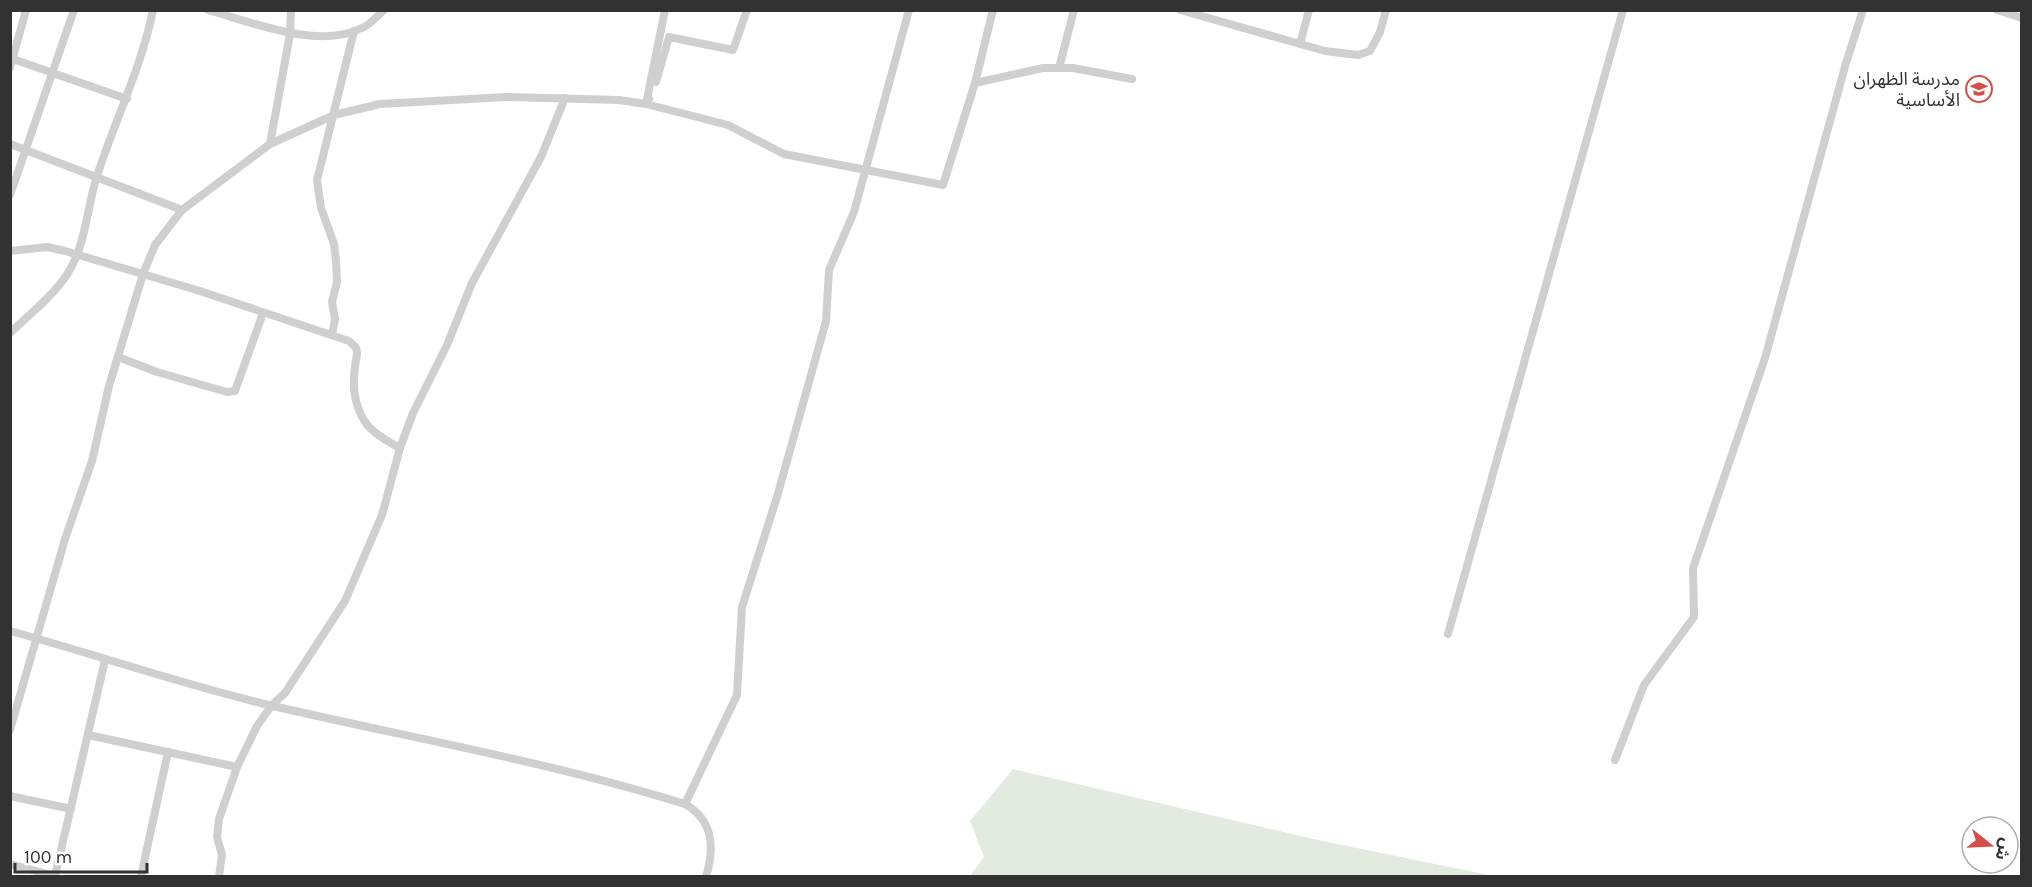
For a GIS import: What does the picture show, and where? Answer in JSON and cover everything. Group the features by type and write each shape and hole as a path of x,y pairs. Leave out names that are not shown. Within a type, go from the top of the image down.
{"street":[{"path":"10,68 26,10"},
{"path":"10,195 24,149 54,73 74,10"},
{"path":"10,333 61,283 76,254 90,211 97,177 145,50 153,10"},
{"path":"208,10 290,34 317,36 364,28 384,10"},
{"path":"270,144 290,34 291,10"},
{"path":"646,104 665,10"},
{"path":"646,104 655,88 669,37 733,50 747,10"},
{"path":"685,804 737,695 742,606 777,497 826,321 829,270 854,212 909,10"},
{"path":"10,730 14,705 74,509 92,461 118,357 143,274 155,245 182,210 270,144 334,115 380,104 506,97 619,100 646,104 728,125 784,154 943,185 975,83 993,10"},
{"path":"1059,68 1074,10"},
{"path":"1180,10 1345,55 1358,55 1370,51 1380,32 1386,10"},
{"path":"1300,44 1309,10"},
{"path":"1449,634 1623,10"},
{"path":"1615,760 1644,686 1694,617 1693,568 1765,358 1846,63 1863,10"},
{"path":"1997,10 2022,18"},
{"path":"332,334 335,320 332,302 337,282 336,261 334,244 321,208 317,180 334,115 339,83 354,31"},
{"path":"12,58 127,99"},
{"path":"975,83 1043,68 1059,68 1132,79"},
{"path":"219,876 222,855 217,837 219,819 237,767 257,726 272,705 285,693 345,601 382,514 400,448 413,413 447,345 472,283 541,157 565,98"},
{"path":"10,144 182,210"},
{"path":"10,251 47,247 76,254 349,341 356,347 355,397 359,411 368,426 380,437 400,448"},
{"path":"118,357 157,372 227,392 235,391 263,312"},
{"path":"10,631 105,660 272,705 457,745 685,804 702,817 710,835 711,856 706,876"},
{"path":"10,864 55,876 105,660"},
{"path":"88,735 237,767"},
{"path":"141,876 168,752"},
{"path":"10,796 71,809"}],"shaded area":[{"path":"1013,769 1318,840 1494,876 970,876 984,857 970,821"}],"place":[{"name":"مدرسة الظهران الأساسية","path":"1979,89"}]}
